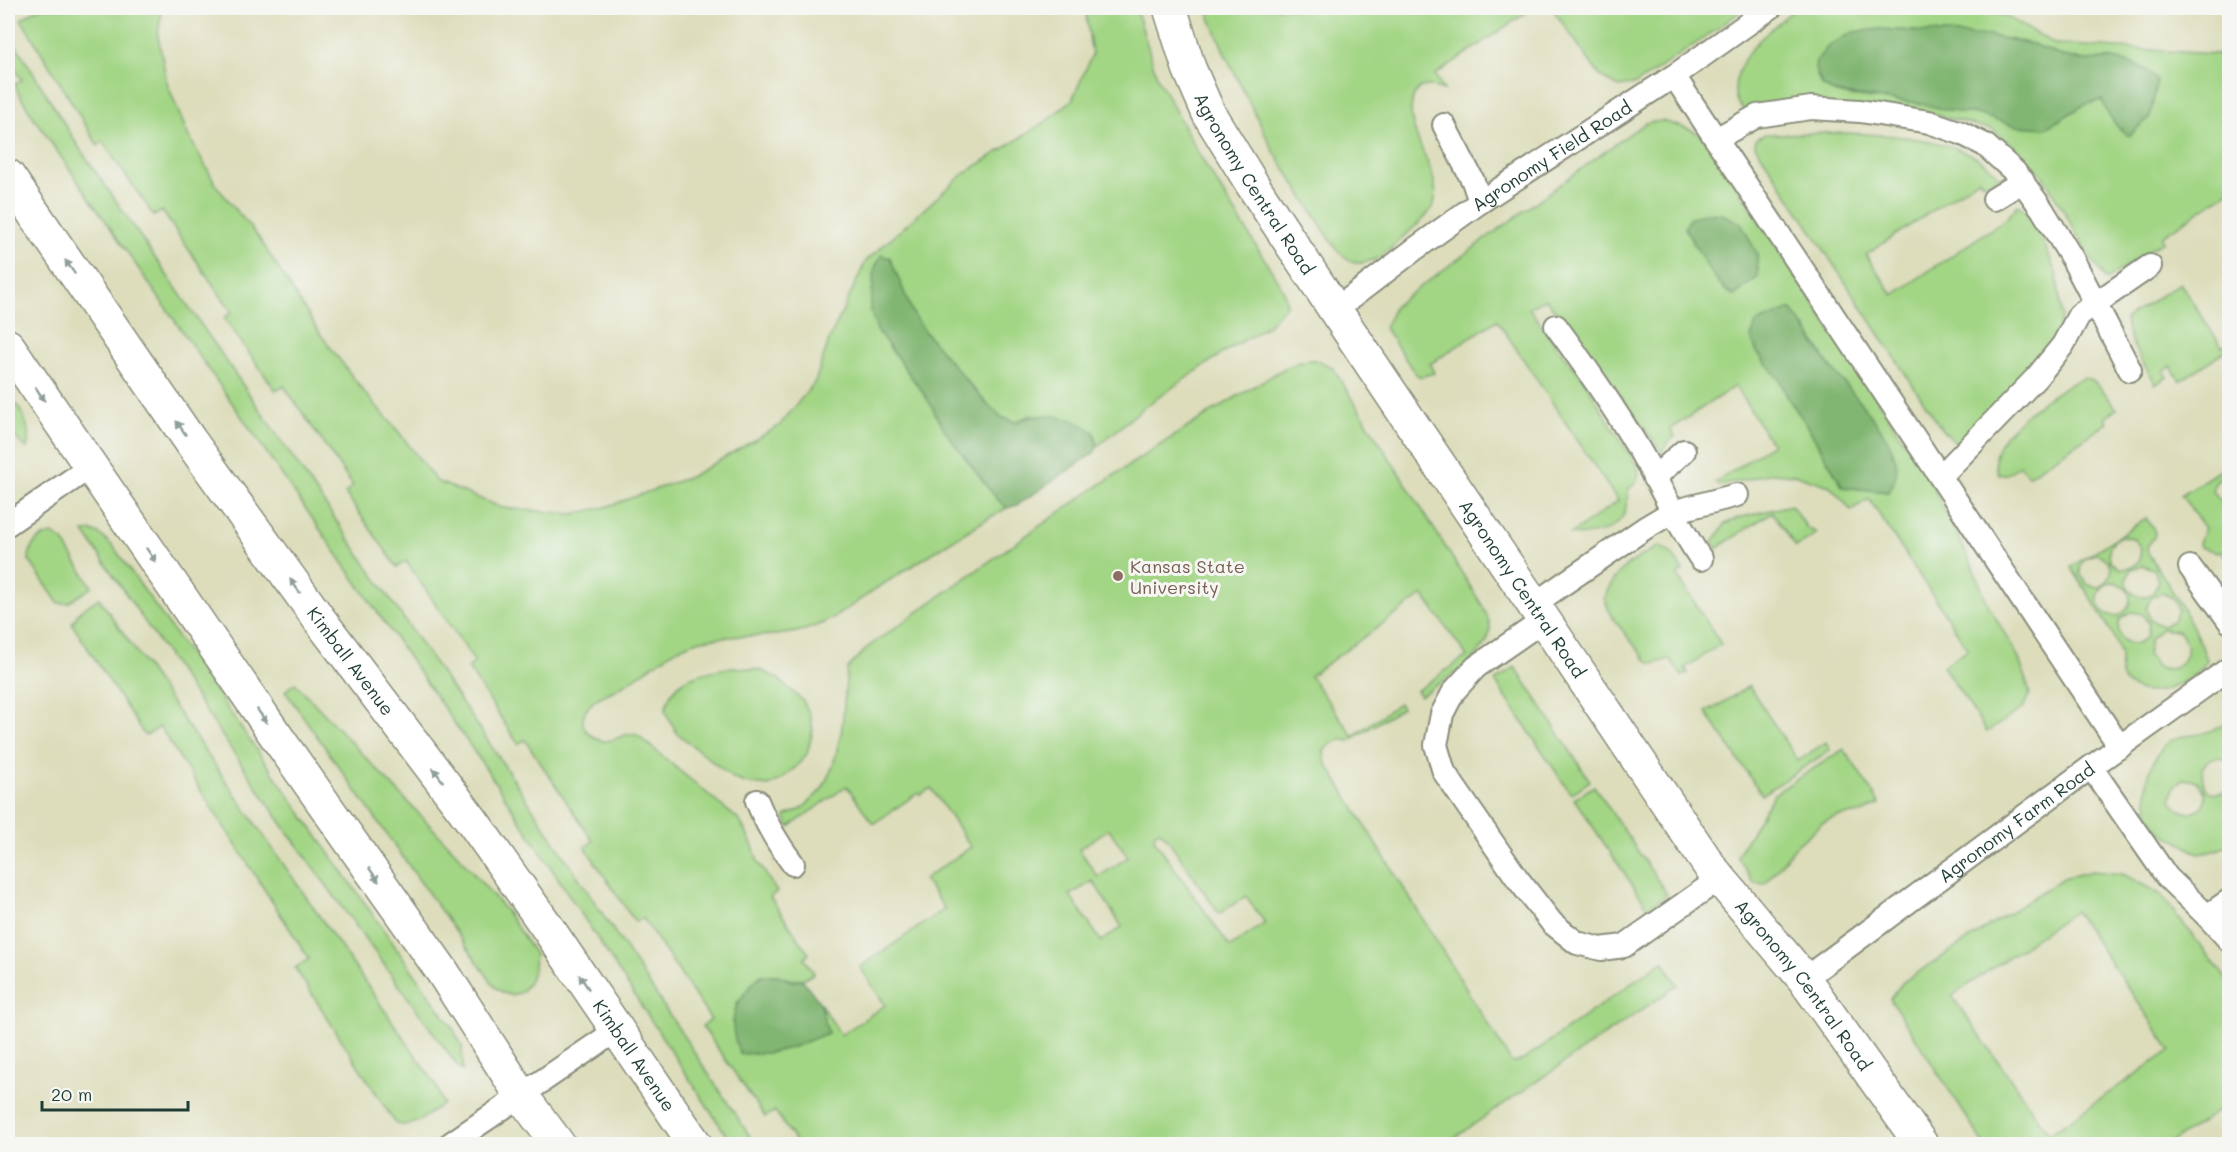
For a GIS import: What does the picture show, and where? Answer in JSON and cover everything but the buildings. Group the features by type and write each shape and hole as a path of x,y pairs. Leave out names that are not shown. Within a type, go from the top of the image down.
{"main road":[{"name":"Agronomy Central Road","path":"1170,8 1189,68 1209,114 1335,310 1719,879 1804,979 1921,1144"},
{"name":"Kimball Avenue","path":"8,176 191,442 319,619 473,822 695,1144"},
{"path":"8,346 272,730 442,971 521,1095 558,1144"}],"lane":[{"name":"Agronomy Field Road","path":"1335,310 1480,202 1674,76 1770,8"},
{"path":"1674,76 2120,747"},
{"path":"1716,139 1757,116 1811,108 1860,111 1929,122 1961,133 1985,145 2023,181 2073,260 2130,370"},
{"path":"1444,125 1473,181 1480,202"},
{"path":"1994,199 2023,181"},
{"path":"1941,476 2036,378 2063,345 2079,315 2150,266"},
{"path":"1556,326 1585,366 1701,560"},
{"path":"1654,478 1684,451"},
{"path":"8,524 90,467"},
{"path":"1719,879 1624,946 1601,949 1577,943 1552,923 1517,878 1444,772 1436,745 1443,714 1454,691 1476,667 1539,612 1672,512 1737,495"},
{"path":"2190,567 2229,622"},
{"name":"Agronomy Farm Road","path":"1804,979 2229,668"},
{"path":"2091,767 2167,877 2229,941"},
{"path":"757,801 779,846 793,864"},
{"path":"2207,916 2229,900"},
{"path":"450,1144 617,1030"}],"shaded area":[{"name":"Kansas State University","path":"8,8 2229,8 2229,1144 8,1144"}],"green space":[{"path":"39,8 162,8 158,36 167,83 187,133 218,188 259,238 321,335 436,481 503,508 572,514 606,507 692,476 779,426 815,382 829,340 866,261 962,175 1045,122 1072,100 1092,55 1085,8 1136,8 1157,77 1200,156 1283,289 1287,305 1266,327 1223,353 1143,408 1098,446 1094,432 1030,415 1015,422 1001,417 971,388 925,332 913,314 890,258 877,330 988,488 1007,508 823,623 793,633 717,638 690,643 669,654 630,681 598,698 584,715 583,723 586,730 599,739 606,741 637,735 740,821 753,846 758,862 777,892 770,897 809,954 804,958 814,973 796,980 777,975 737,1002 733,1022 769,1053 793,1047 827,1033 820,1003 841,1035 885,1005 860,967 945,909 924,879 971,847 931,788 920,795 918,793 873,824 847,786 789,827 785,816 802,809 822,789 833,766 842,729 847,669 868,647 1125,468 1285,368 1309,360 1320,361 1333,368 1482,605 1490,628 1488,638 1474,658 1420,696 1416,691 1467,656 1423,595 1310,676 1353,736 1399,703 1402,708 1349,741 1338,740 1332,743 1324,751 1325,761 1512,1063 1523,1060 1663,961 1678,985 1445,1144 797,1144 775,1111 765,1117 702,1026 711,1020 643,918 635,922 585,847 593,841 525,740 518,744 468,668 475,662 406,561 397,567 345,493 353,486 284,386 276,391 224,318 232,312 162,211 154,216 102,141 98,146 21,19","holes":["1109,829 1128,857 1098,877 1079,849","1160,831 1167,838 1219,914 1246,896 1265,923 1230,947 1154,839 1155,833","1093,881 1122,927 1101,941 1070,895"]},
{"path":"1206,8 1533,8 1435,75 1444,90 1430,86 1420,87 1413,100 1411,114 1419,143 1432,173 1435,200 1423,219 1386,252 1373,260 1353,263 1337,250 1274,152 1225,54"},
{"path":"1552,8 1745,8 1636,84 1619,87 1600,76"},
{"path":"1796,8 1978,8 2011,19 2054,44 2229,55 2229,191 2161,237 2163,241 2106,280 2090,257 2044,177 2014,146 1993,130 1925,112 1747,111 1742,108 1737,102 1735,93 1736,79 1747,55 1765,34","holes":["1880,29 1990,36 2033,44 2056,54 2081,60 2113,59 2102,100 2084,105 2046,128 1919,103 1869,99 1842,94 1823,86 1817,74 1816,61"]},
{"path":"1880,29 1990,36 2033,44 2056,54 2081,60 2113,59 2127,62 2145,69 2157,80 2150,117 2129,136 2112,120 2102,100 2084,105 2046,128 2016,126 1973,113 1961,113 1917,103 1836,93 1823,86 1815,69 1816,61 1829,45 1853,32"},
{"path":"8,32 80,149 484,735 755,1144 732,1144 487,770 34,118 15,84 22,80 8,59"},
{"path":"1662,121 1692,130 1705,138 1929,479 1972,565 1988,604 2019,659 2030,693 2023,708 1987,732 1943,666 1968,649 1869,499 1851,510 1830,486 1796,475 1772,473 1720,486 1715,483 1772,444 1735,386 1670,429 1675,437 1668,442 1662,452 1546,299 1529,308 1563,355 1580,374 1638,468 1637,480 1629,488 1625,512 1616,525 1602,532 1571,534 1618,501 1497,320 1430,364 1434,373 1420,377 1414,372 1385,328 1394,307 1402,300 1646,123","holes":["1685,228 1757,254 1758,277 1726,291 1708,267","1805,326 1827,362 1888,492 1843,487 1779,379 1757,352"]},
{"path":"1832,133 1897,136 1944,145 1984,162 1999,176 1999,179 1983,184 1979,179 1866,255 1893,295 2006,219 2018,205 2025,210 2044,243 2057,276 2062,317 2052,351 1958,444 1943,431 1755,145 1756,139 1765,134"},
{"path":"1705,213 1722,214 1741,223 1757,254 1758,277 1734,296 1712,274 1685,228 1689,219"},
{"path":"881,255 890,258 913,314 925,332 985,402 1001,417 1015,422 1046,415 1066,418 1094,432 1098,446 1094,453 1017,505 1007,508 997,499 947,434 926,397 877,330 870,310 875,268"},
{"path":"2180,283 2222,347 2229,343 2229,349 2180,381 2171,366 2164,371 2168,377 2156,384 2133,345 2125,319"},
{"path":"1791,309 1827,362 1871,416 1891,447 1896,462 1896,475 1888,492 1843,487 1779,379 1757,352 1751,337 1756,323"},
{"path":"2084,378 2099,386 2117,409 2105,417 2108,423 2028,476 2020,465 2007,474 1999,475 1995,455 2012,428 2035,407 2061,389"},
{"path":"8,392 27,425 27,448 10,430 7,417"},
{"path":"2225,467 2229,469 2229,477 2220,478 2215,482 2213,491 2220,500 2229,501 2229,562 2221,551 2216,552 2200,547 2199,543 2205,528 2181,495"},
{"path":"1791,505 1807,528 1817,533 1796,547 1772,512 1716,549 1713,542 1725,524 1738,518"},
{"path":"2146,518 2155,532 2147,547 2148,553 2181,605 2207,660 2192,676 2169,688 2145,692 2134,689 2121,676 2121,655 2116,642 2071,567","holes":["2121,536 2133,538 2141,548 2136,564 2120,569 2110,560 2110,546","2096,554 2102,556 2110,564 2109,579 2099,587 2088,585 2080,574 2082,563 2088,556","2142,565 2154,569 2158,581 2154,593 2141,596 2131,592 2127,582 2131,570","2114,582 2126,587 2128,591 2130,603 2126,610 2118,616 2105,614 2098,603 2099,592 2106,584","2162,593 2173,598 2178,610 2173,621 2162,626 2150,620 2146,609 2151,598","2130,612 2142,614 2149,624 2147,636 2141,641 2130,644 2122,638 2120,619","2162,629 2178,631 2184,638 2186,645 2184,659 2173,668 2166,669 2157,666 2147,654 2150,639"]},
{"path":"92,531 113,546 452,1027 462,1046 463,1071 284,827 84,532"},
{"path":"53,534 63,541 92,587 68,603 58,603 29,560 29,554 35,542"},
{"path":"1659,546 1672,554 1683,571 1677,575 1721,644 1685,668 1688,673 1682,676 1670,659 1652,664 1646,660 1612,617 1604,598 1614,579 1626,566"},
{"path":"99,598 435,1083 443,1104 421,1120 403,1125 396,1124 295,968 309,959 160,727 145,736 72,624 79,612"},
{"path":"732,667 760,670 777,678 803,701 809,713 813,730 807,754 796,767 769,786 745,783 733,778 677,733 665,711 674,690 681,683 699,674"},
{"path":"1515,667 1590,781 1571,794 1495,681"},
{"path":"295,683 458,855 506,911 535,954 530,980 522,992 512,995 503,993 495,987 285,691"},
{"path":"1749,686 1798,761 1826,742 1830,750 1762,795 1706,712"},
{"path":"2229,721 2229,762 2217,758 2209,760 2204,766 2202,776 2209,791 2217,794 2229,789 2229,845 2210,852 2199,853 2159,830 2148,809 2147,784 2154,760 2169,742 2180,737 2208,732","holes":["2184,779 2197,781 2205,792 2202,806 2189,812 2179,810 2171,800 2174,787"]},
{"path":"1844,749 1880,804 1862,813 1838,816 1822,823 1795,847 1765,884 1754,883 1737,856 1774,794"},
{"path":"1594,786 1667,894 1648,908 1574,799"},
{"path":"2092,871 2123,874 2160,894 2229,982 2229,1128 2218,1111 2169,1144 1984,1144 1890,999 1903,982 2063,878","holes":["2075,911 2171,1050 2049,1134 1952,996"]},
{"path":"761,975 777,975 791,981 803,980 820,1003 828,1033 793,1047 769,1053 740,1054 733,1030 735,1011 745,993"}],"place":[{"name":"Kansas State University","path":"1118,576"}]}
